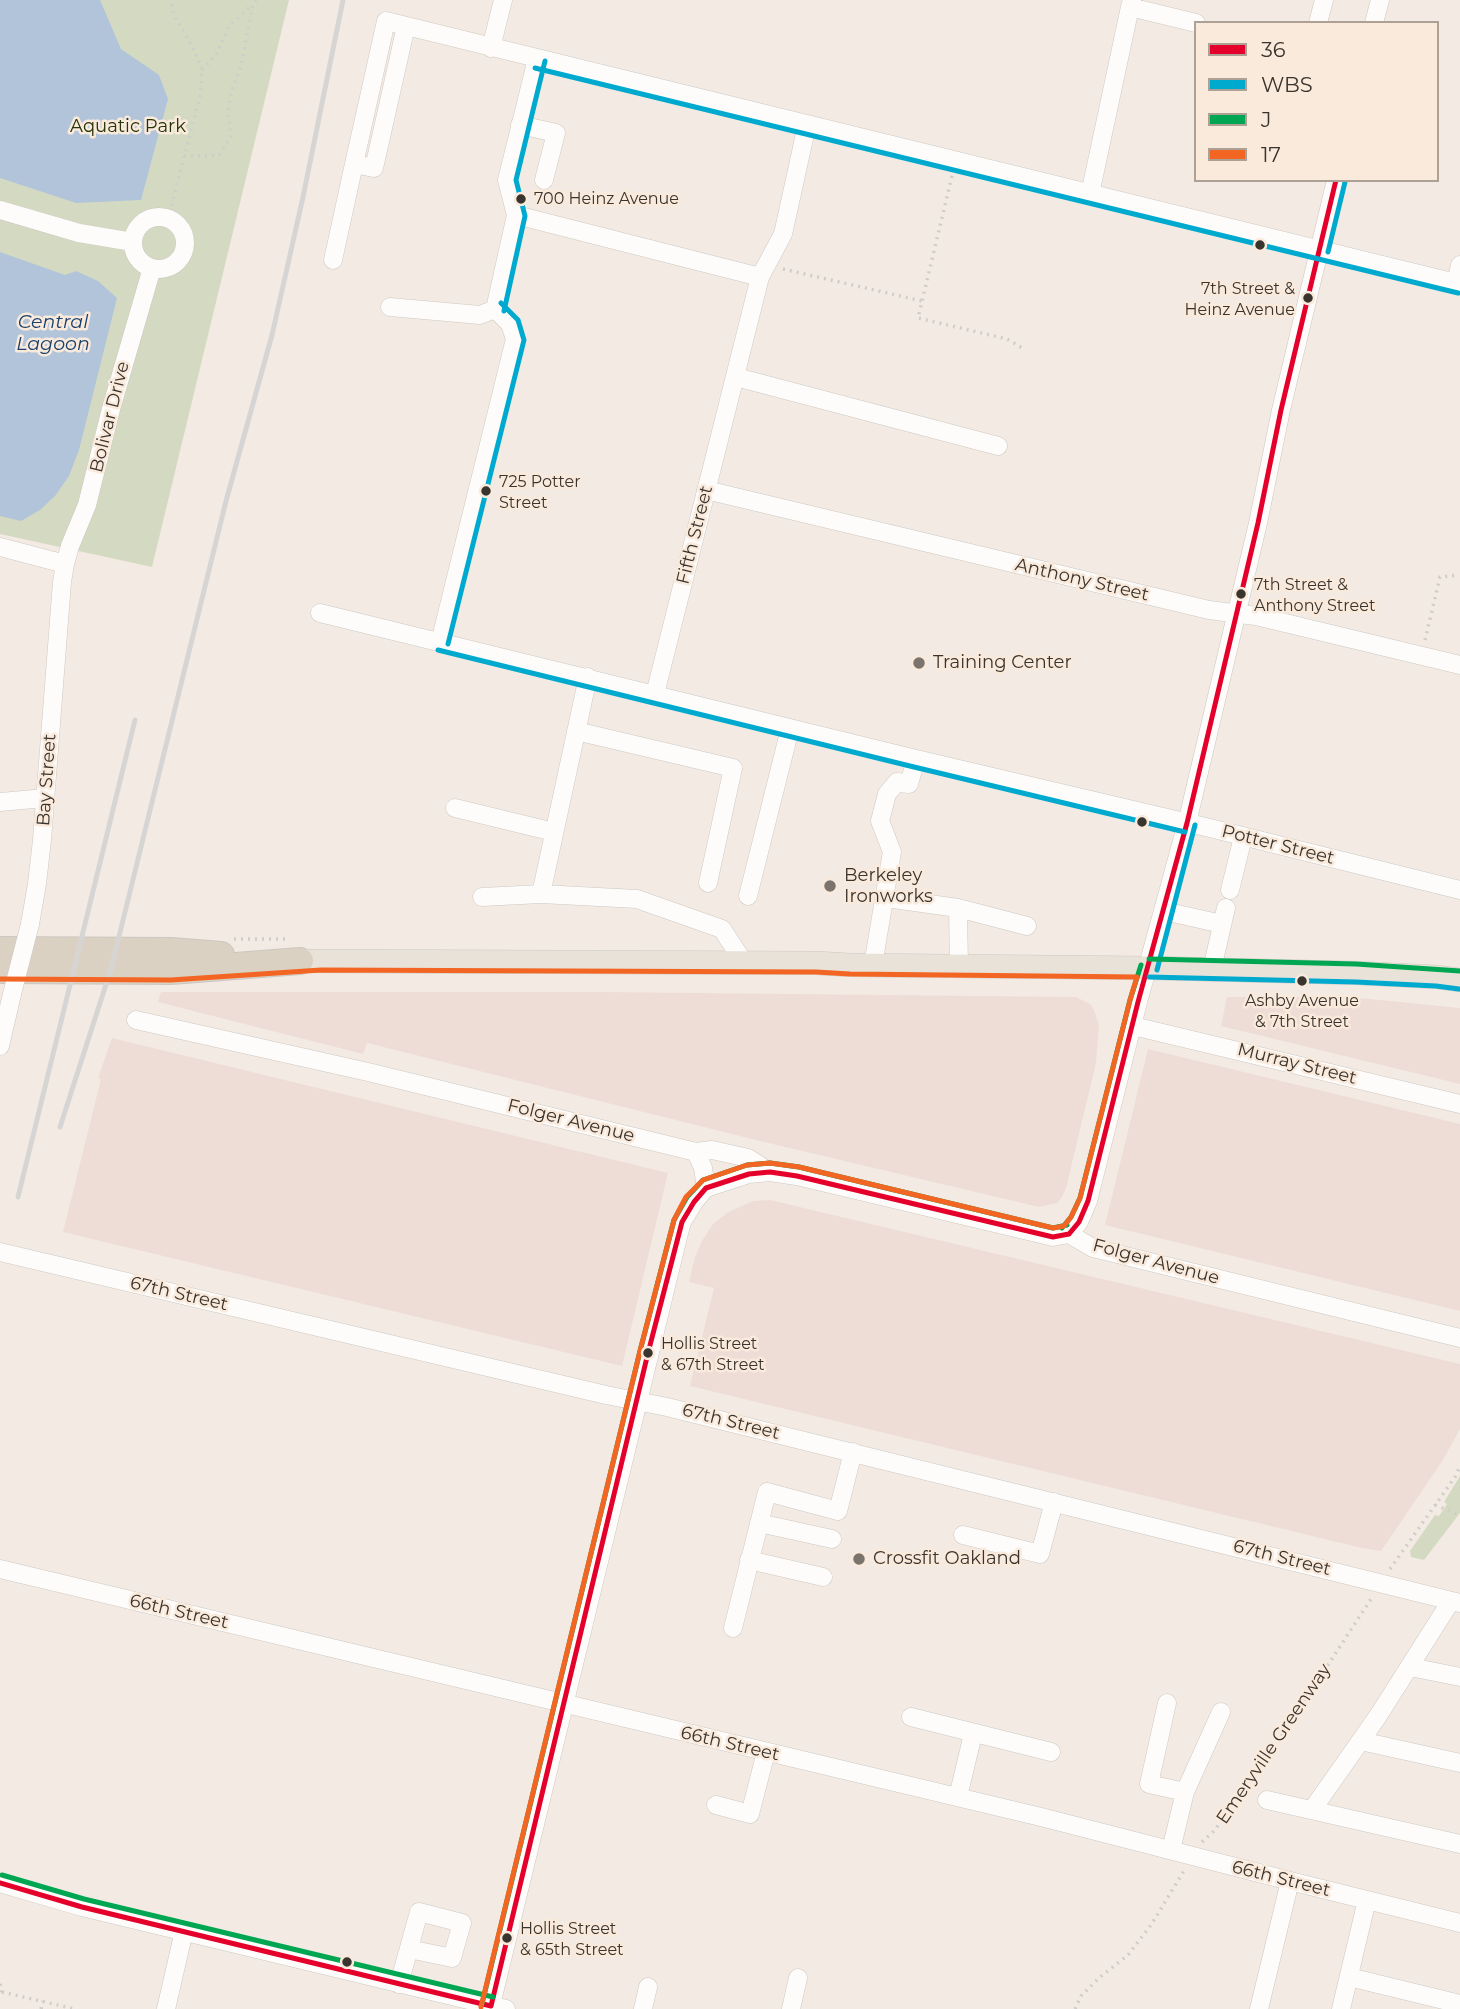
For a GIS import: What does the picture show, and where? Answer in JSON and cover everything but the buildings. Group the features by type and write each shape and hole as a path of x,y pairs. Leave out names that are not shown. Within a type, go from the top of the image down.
{"highway":[{"path":"0,950 171,951 300,961"},
{"path":"0,970 171,971 300,961"}],"main road":[{"path":"300,961 1212,969 1356,973 1460,980"}],"street":[{"path":"492,48 503,0"},
{"path":"1319,21 1324,0"},
{"path":"1375,21 1380,0"},
{"path":"1090,194 1131,4 1194,22"},
{"path":"333,260 386,21 1090,194 1270,247 1319,250 1459,277"},
{"path":"354,164 374,169 406,26"},
{"path":"495,309 516,215 507,180 537,59"},
{"path":"520,125 556,134 544,180"},
{"name":"Fifth Street","path":"655,694 764,271 783,234 807,125"},
{"path":"1069,1234 1079,1222 1088,1201 1187,823 1336,182"},
{"path":"0,209 79,233 133,242"},
{"path":"516,215 764,271"},
{"path":"160,217 167,219 175,223 184,236 183,252 174,264 167,268 152,268 140,261 133,249 134,234 144,222 160,217"},
{"name":"Bolivar Drive","path":"65,564 87,505 114,398 152,268"},
{"path":"390,307 480,315 495,309"},
{"path":"440,642 515,340 510,324 495,309"},
{"path":"736,377 998,446"},
{"name":"Anthony Street","path":"706,490 1209,610 1256,617 1460,665"},
{"path":"0,547 65,564"},
{"name":"Bay Street","path":"0,1046 30,924 39,870 65,564"},
{"name":"Potter Street","path":"320,613 1460,890"},
{"path":"541,894 588,677"},
{"path":"748,896 790,729"},
{"path":"576,731 733,768 708,883"},
{"path":"873,965 892,852 880,821 887,794 897,782 909,785 916,759"},
{"path":"0,802 45,799"},
{"path":"455,808 554,832"},
{"path":"1230,890 1243,837"},
{"path":"482,897 541,894 637,899 722,929 744,963"},
{"path":"886,898 958,908 1027,926"},
{"path":"958,908 959,966"},
{"path":"1164,911 1224,916 1212,969"},
{"name":"Folger Avenue","path":"136,1020 368,1072 696,1152 712,1150 748,1158 770,1172"},
{"name":"Murray Street","path":"1133,1026 1460,1104"},
{"path":"0,1883 82,1907 496,2008 564,1704 682,1222 706,1188 704,1168 696,1152"},
{"name":"Folger Avenue","path":"706,1188 749,1174 770,1172 797,1176 1045,1236 1069,1234 1093,1248 1460,1338"},
{"name":"67th Street","path":"0,1252 606,1395 637,1400 1455,1602"},
{"path":"733,1628 766,1492 838,1510 853,1452"},
{"path":"963,1535 1040,1554 1054,1502"},
{"path":"759,1524 832,1539"},
{"path":"750,1560 824,1577"},
{"name":"66th Street","path":"0,1569 958,1797 1460,1923"},
{"path":"1312,1810 1455,1602"},
{"path":"1410,1667 1460,1677"},
{"path":"1167,1703 1149,1784 1185,1792"},
{"path":"1171,1850 1185,1792 1222,1712"},
{"path":"911,1717 1051,1752"},
{"path":"958,1797 973,1734"},
{"path":"1361,1741 1460,1763"},
{"path":"716,1805 750,1814 766,1752"},
{"path":"1263,1794 1312,1810 1460,1844"},
{"path":"1259,2009 1290,1881"},
{"path":"1342,2009 1367,1900"},
{"path":"166,2009 184,1931"},
{"path":"399,1984 409,1949"},
{"path":"1349,1977 1460,2004"},
{"path":"790,2009 798,1978"},
{"path":"643,2009 648,1987"}],"path":[{"path":"167,219 200,96 202,70 173,13 171,0"},
{"path":"202,70 216,55 230,25 254,2"},
{"path":"184,156 219,155 231,136 228,113 231,92 241,67 254,2"},
{"path":"955,161 918,318 1007,339 1024,348"},
{"path":"764,271 922,301"},
{"path":"1423,656 1426,642 1424,639 1440,577 1458,575"},
{"name":"Emeryville Greenway","path":"1075,2009 1081,1996 1128,1955 1151,1925 1193,1856 1273,1749 1460,1466"},
{"path":"1435,1505 1460,1516"},
{"path":"1249,1783 1263,1794"},
{"path":"0,1984 1,1993 75,2009"},
{"path":"41,2009 43,2001"}],"shaded area":[{"path":"161,992 601,992 1076,997 1090,1004 1099,1025 1096,1063 1066,1188 1057,1203 1039,1207 367,1043 363,1054 158,1002"},
{"path":"1227,997 1350,997 1460,1008 1460,1084 1221,1026"},
{"path":"112,1038 668,1173 622,1366 63,1232 101,1079 98,1078"},
{"path":"1148,1049 1460,1124 1460,1311 1105,1225"},
{"path":"770,1200 1460,1364 1460,1429 1443,1460 1381,1551 690,1386 714,1288 689,1282 695,1257 713,1224 727,1213 753,1201"}],"green space":[{"name":"Aquatic Park","path":"0,0 289,0 152,567 0,534"},
{"path":"1460,1476 1460,1513 1424,1560 1411,1557 1410,1551 1435,1515 1439,1516 1447,1504 1444,1502"}],"water":[{"path":"0,0 100,0 121,49 159,75 168,99 141,200 76,203 0,178"},
{"name":"Central Lagoon","path":"0,252 65,275 76,271 98,281 117,298 79,450 69,476 55,496 40,510 21,521 0,516"}],"railway":[{"path":"60,1127 111,969 226,501 272,335 343,0"},
{"path":"18,1197 135,720"}],"transit line":[{"name":"WBS","path":"504,311 525,216 516,180 545,61"},
{"name":"WBS","path":"535,68 1458,293"},
{"name":"36","path":"1069,1234 1079,1222 1088,1201 1187,823 1336,182"},
{"name":"WBS","path":"1328,252 1345,182"},
{"name":"WBS","path":"448,644 524,340 518,320 501,303"},
{"name":"WBS","path":"438,650 1185,832"},
{"name":"WBS","path":"1157,970 1195,825"},
{"name":"J","path":"1149,959 1356,964 1460,971"},
{"name":"J","path":"1062,1228 1080,1198 1141,965"},
{"name":"17","path":"0,979 171,980 321,970 816,972 1137,977 1080,1198 1064,1226 1053,1228 799,1167 770,1163 747,1165 703,1180 686,1197 674,1220 640,1351 481,2007"},
{"name":"WBS","path":"1149,977 1356,982 1459,989"},
{"name":"J","path":"482,2004 640,1351 674,1220 687,1197 703,1180 747,1165 770,1163 799,1167 1053,1228 1067,1225"},
{"name":"36","path":"491,2006 648,1353 682,1222 694,1202 706,1188 749,1174 770,1172 797,1176 1053,1237 1069,1234"},
{"name":"J","path":"2,1875 84,1899 493,1997"},
{"name":"36","path":"0,1883 82,1907 491,2006"}],"place":[{"name":"700 Heinz Avenue","path":"521,199"},
{"name":"7th Street & Heinz Avenue","path":"1308,298"},
{"name":"725 Potter Street","path":"486,491"},
{"name":"7th Street & Anthony Street","path":"1241,594"},
{"name":"Training Center","path":"919,663"},
{"name":"Berkeley Ironworks","path":"830,886"},
{"name":"Ashby Avenue & 7th Street","path":"1302,981"},
{"name":"Hollis Street & 67th Street","path":"648,1353"},
{"name":"Crossfit Oakland","path":"859,1559"},
{"name":"Hollis Street & 65th Street","path":"507,1938"}]}
